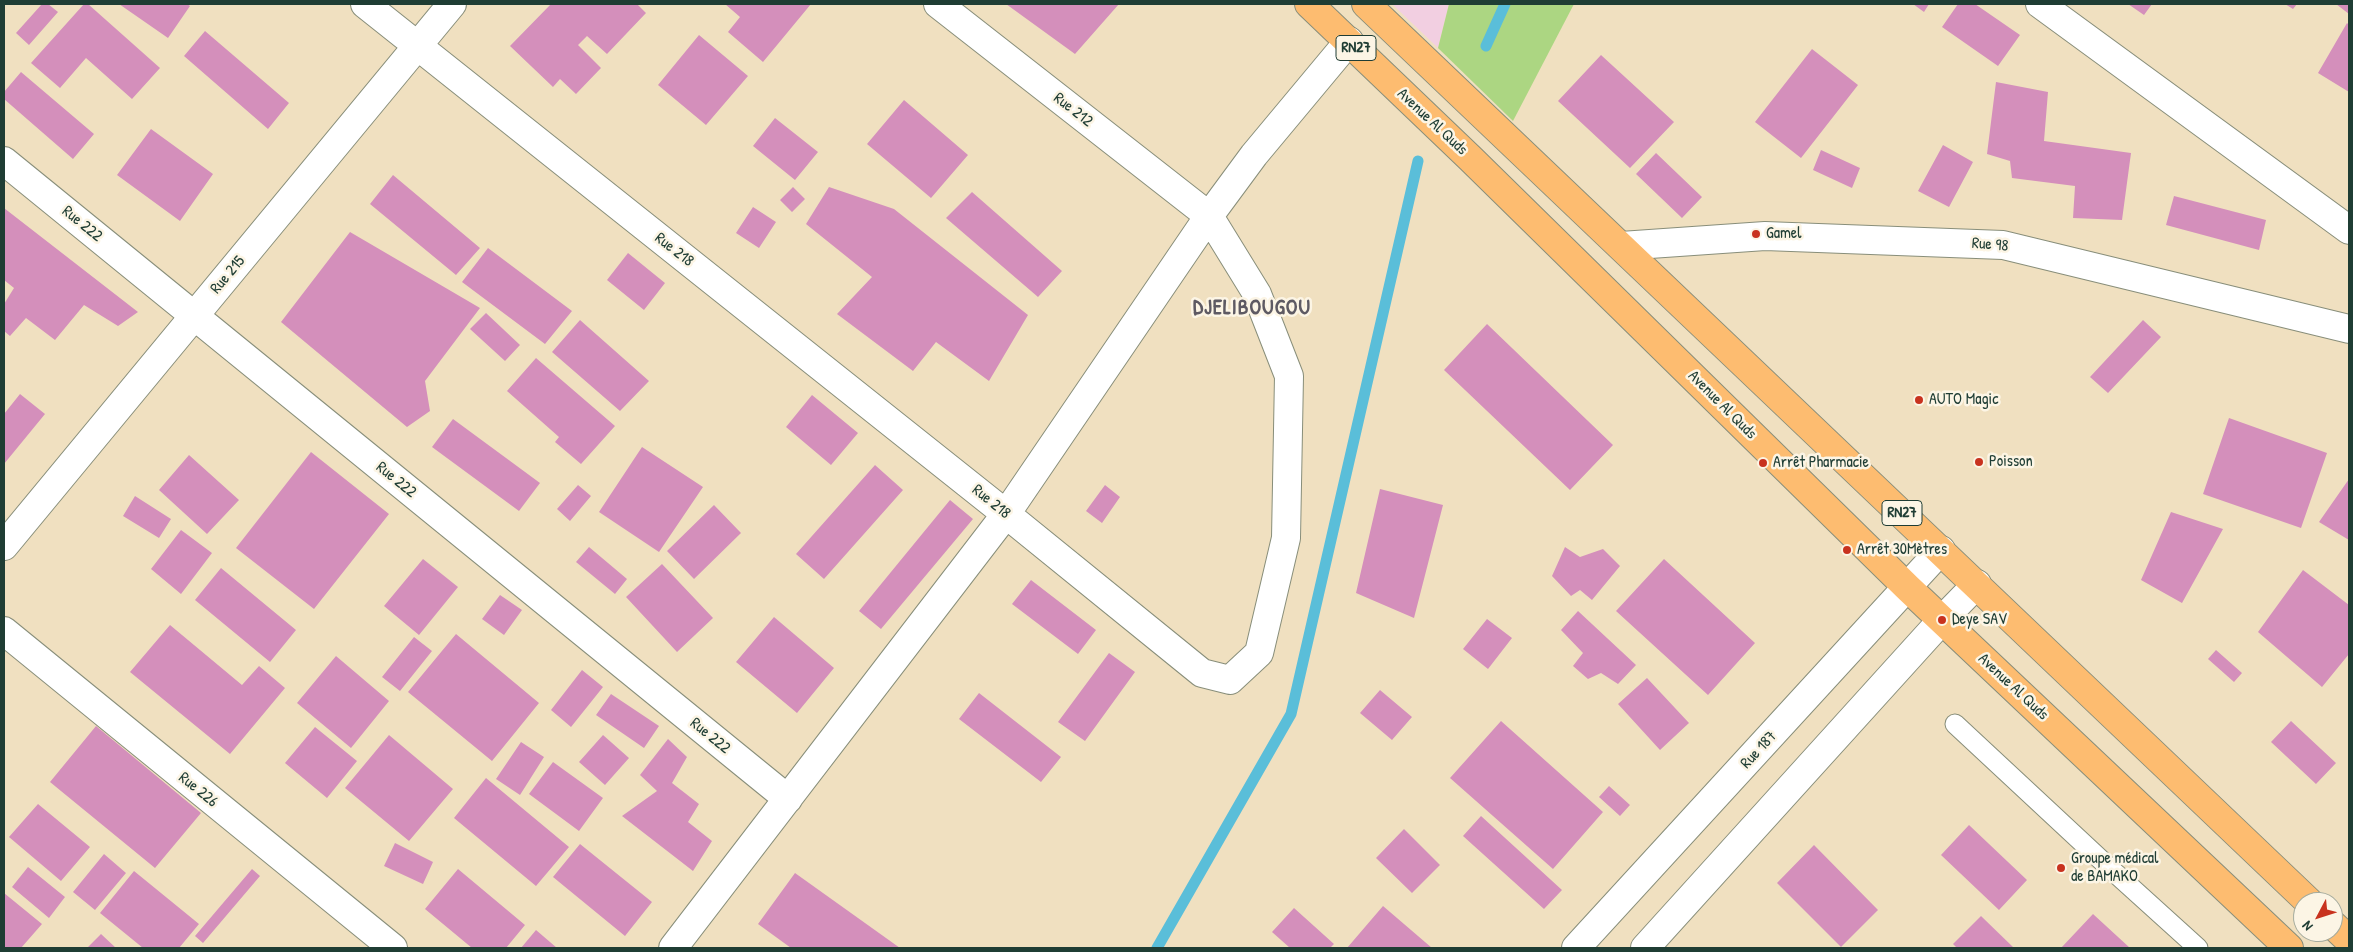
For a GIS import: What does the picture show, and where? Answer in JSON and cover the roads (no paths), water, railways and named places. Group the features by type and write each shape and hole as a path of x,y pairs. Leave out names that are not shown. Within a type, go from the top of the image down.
{"main road":[{"name":"Avenue Al Quds","path":"1309,4 1471,159 1908,588 2289,948"},
{"name":"RN27","path":"1366,4 2299,892"}],"street":[{"name":"Rue 218","path":"365,4 1006,514 1202,673 1230,680 1259,653 1286,538 1289,376 1257,294 1209,216"},
{"name":"Rue 215","path":"4,546 452,4"},
{"name":"Rue 212","path":"938,4 1209,216"},
{"path":"2040,4 2349,230"},
{"path":"673,948 1006,514 1209,216 1254,155 1349,41"},
{"name":"Rue 222","path":"4,161 788,800"},
{"name":"Rue 98","path":"1621,246 1765,236 2003,244 2349,329"},
{"name":"Rue 187","path":"1576,948 1941,550"},
{"path":"1645,948 1942,620 1977,584"},
{"name":"Rue 226","path":"4,631 393,948"}],"lane":[{"path":"1955,724 2198,948"}],"waterway":[{"path":"1486,46 1505,4"},
{"path":"1157,948 1291,714 1418,161"}],"place":[{"name":"Gamel","path":"1756,234"},
{"name":"AUTO Magic","path":"1919,400"},
{"name":"Poisson","path":"1979,462"},
{"name":"Arrêt Pharmacie","path":"1763,463"},
{"name":"Arrêt 30Mètres","path":"1847,550"},
{"name":"Deye SAV","path":"1942,620"},
{"name":"Groupe médical de BAMAKO","path":"2061,868"}],"district":[{"name":"DJELIBOUGOU","path":"1252,308"}]}
